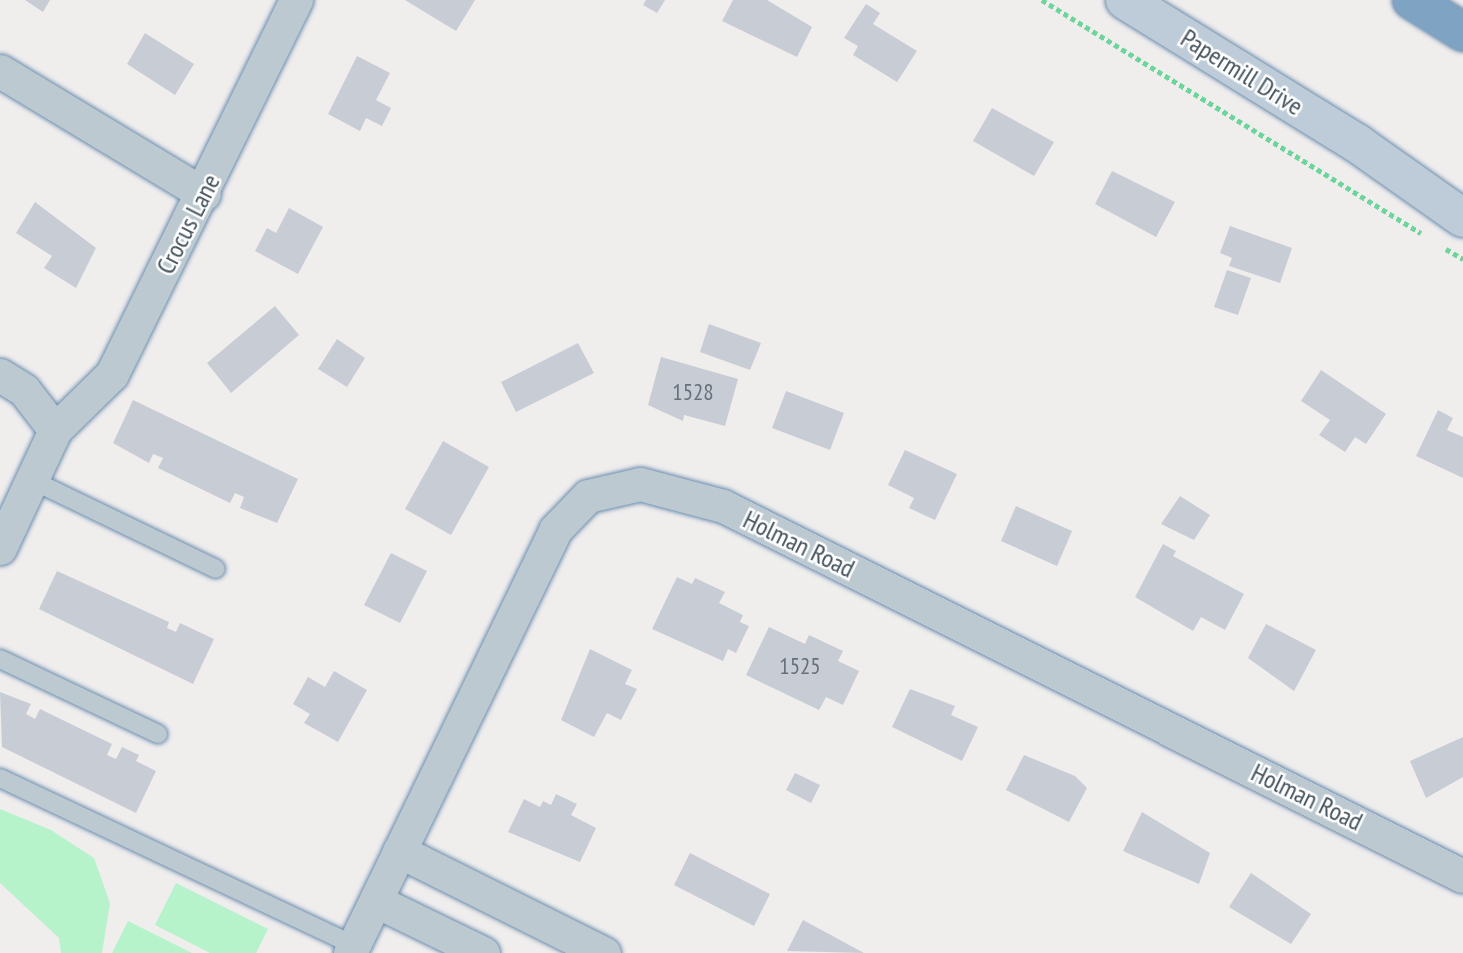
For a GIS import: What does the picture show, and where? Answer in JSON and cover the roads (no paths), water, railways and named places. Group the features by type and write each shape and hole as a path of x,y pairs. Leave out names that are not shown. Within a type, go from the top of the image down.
{"highway":[{"path":"1412,0 1463,32"},
{"path":"1431,0 1463,14"}],"main road":[{"name":"Papermill Drive","path":"1125,0 1358,144 1463,193"},
{"name":"Papermill Drive","path":"1358,144 1452,232"}],"street":[{"name":"Crocus Lane","path":"0,548 55,430 112,374 204,194 296,0"},
{"path":"0,71 204,194"},
{"path":"0,375 24,390 55,430"},
{"name":"Holman Road","path":"352,949 555,530 588,496 640,484 723,506 1463,876"},
{"path":"399,850 604,953"},
{"path":"376,901 483,953"}],"lane":[{"path":"32,480 216,569"},
{"path":"0,659 158,734"},
{"path":"0,778 352,949"}]}
